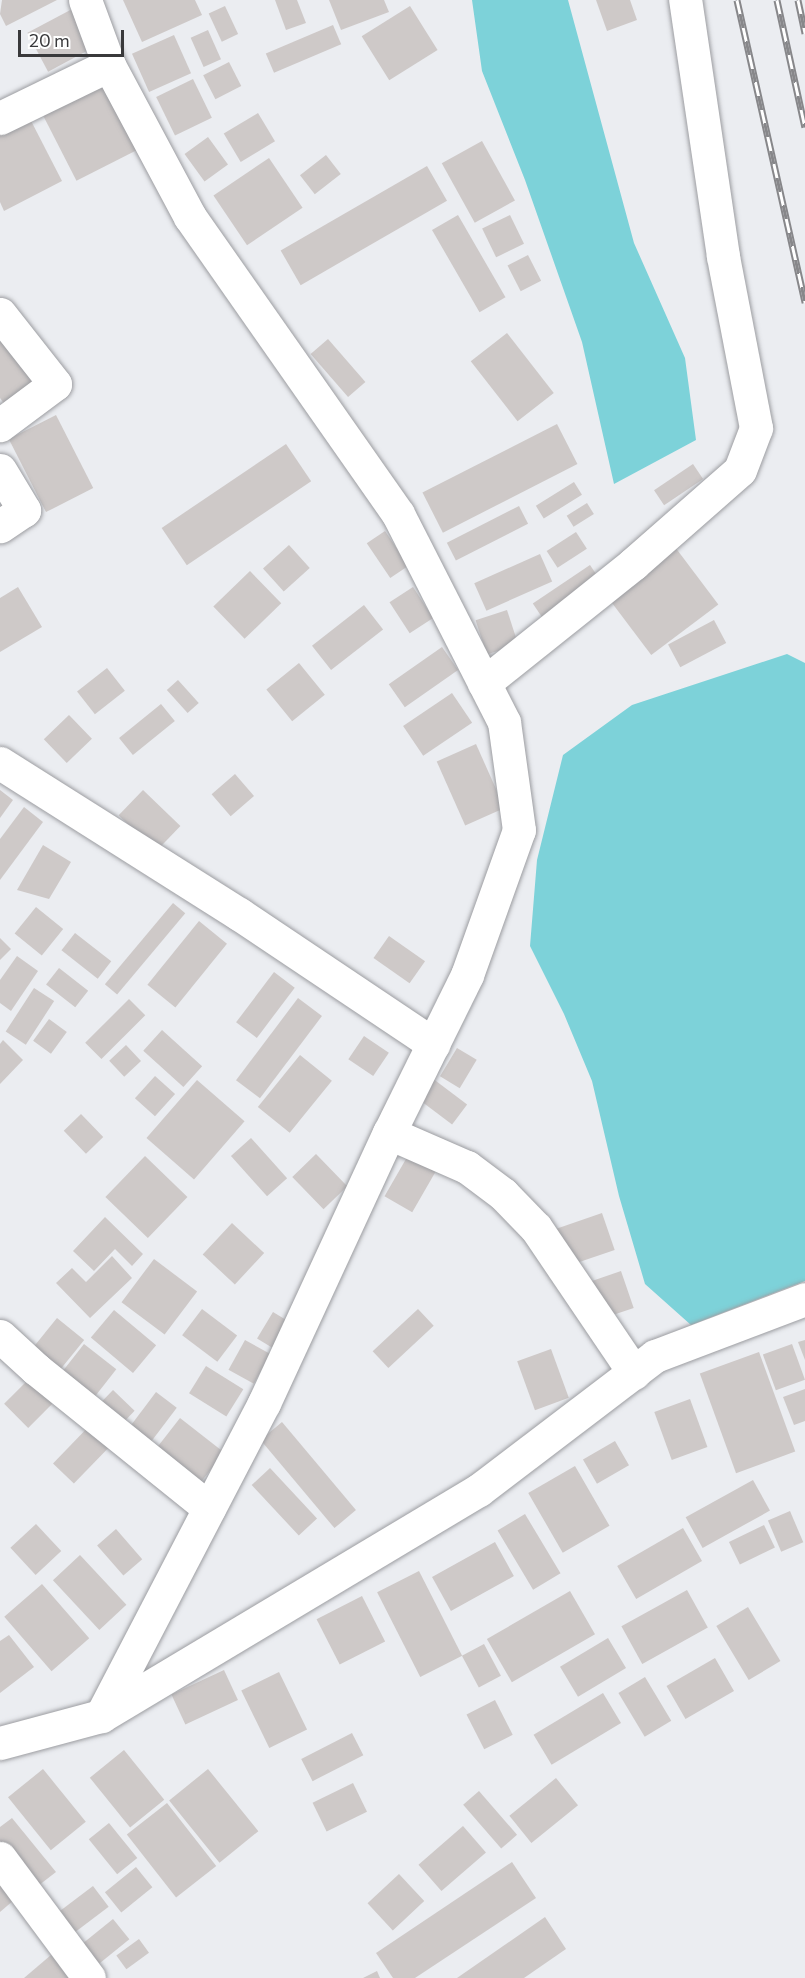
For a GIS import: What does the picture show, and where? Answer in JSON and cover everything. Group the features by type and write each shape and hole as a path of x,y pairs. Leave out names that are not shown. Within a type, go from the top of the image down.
{"street":[{"path":"85,0 109,65 190,217 398,514 504,722 519,830 467,975 389,1132 264,1403 101,1716"},
{"path":"484,683 633,564 740,470 756,428 723,256 685,0"},
{"path":"0,118 109,65"},
{"path":"0,314 55,384 0,425"},
{"path":"0,470 24,510 0,526"},
{"path":"0,763 239,914 433,1044"},
{"path":"389,1132 467,1167 503,1194 536,1228 634,1373"},
{"path":"0,1743 101,1716 479,1490 655,1356 805,1299"},
{"path":"0,1336 36,1369 209,1508"},
{"path":"0,1858 89,1978"}],"water":[{"path":"472,0 568,0 634,243 685,358 696,440 614,484 582,342 525,180 482,71"},
{"path":"787,654 805,663 805,1281 691,1325 645,1284 619,1196 592,1081 564,1014 530,946 537,860 563,755 632,705"}],"building":[{"path":"2,0 57,0 6,26 0,14"},
{"path":"123,0 195,0 202,15 142,42"},
{"path":"275,0 297,0 306,23 286,30"},
{"path":"329,0 384,0 389,12 341,30"},
{"path":"596,0 630,0 637,20 607,31"},
{"path":"225,6 238,34 222,42 209,14"},
{"path":"410,6 438,50 389,80 362,36"},
{"path":"76,7 97,46 48,72 27,33"},
{"path":"333,25 341,44 274,73 266,54"},
{"path":"208,30 221,59 204,67 191,38"},
{"path":"174,35 191,73 149,92 132,54"},
{"path":"229,62 241,86 215,99 203,75"},
{"path":"193,79 212,118 175,136 156,97"},
{"path":"107,80 142,148 76,181 42,113"},
{"path":"27,113 62,181 4,211 0,202 0,127"},
{"path":"258,113 275,141 241,162 224,134"},
{"path":"208,137 228,165 205,182 185,154"},
{"path":"482,141 515,200 475,223 442,163"},
{"path":"326,155 341,174 315,194 300,175"},
{"path":"269,158 303,208 247,245 213,195"},
{"path":"427,166 447,201 301,285 281,250"},
{"path":"458,215 506,297 480,312 432,230"},
{"path":"510,215 524,244 496,257 482,229"},
{"path":"528,255 541,281 521,291 508,265"},
{"path":"507,333 554,393 518,421 471,361"},
{"path":"0,334 38,385 8,409 0,398"},
{"path":"328,339 365,382 348,397 311,354"},
{"path":"56,415 93,488 46,512 9,439"},
{"path":"557,424 577,464 443,533 422,493"},
{"path":"286,444 311,481 187,565 162,528"},
{"path":"693,464 703,479 664,505 654,490"},
{"path":"574,482 582,495 544,519 536,506"},
{"path":"587,503 594,514 574,527 567,516"},
{"path":"519,506 528,524 456,561 447,543"},
{"path":"385,531 408,566 390,578 367,543"},
{"path":"576,532 587,549 558,568 547,551"},
{"path":"289,545 310,568 284,591 263,568"},
{"path":"675,547 718,605 651,655 608,598"},
{"path":"540,554 552,581 486,611 474,583"},
{"path":"590,565 602,583 545,622 533,604"},
{"path":"250,571 281,603 245,639 213,606"},
{"path":"18,587 42,627 0,652 0,598"},
{"path":"413,587 433,618 410,633 390,602"},
{"path":"364,605 383,629 331,670 312,646"},
{"path":"507,610 518,644 487,654 476,620"},
{"path":"714,620 726,643 680,667 668,644"},
{"path":"442,647 458,670 405,707 389,684"},
{"path":"299,663 325,695 292,721 266,689"},
{"path":"107,668 125,691 95,714 77,691"},
{"path":"178,680 199,703 188,713 167,690"},
{"path":"452,693 472,723 423,756 403,726"},
{"path":"161,704 175,721 133,755 119,738"},
{"path":"69,715 92,739 67,763 44,739"},
{"path":"476,744 504,808 465,825 437,761"},
{"path":"235,774 254,796 231,816 212,794"},
{"path":"0,790 13,800 0,818"},
{"path":"143,790 180,826 156,851 119,815"},
{"path":"24,807 43,822 0,880 0,839"},
{"path":"43,845 71,862 49,899 17,890"},
{"path":"173,903 185,913 117,994 105,984"},
{"path":"36,907 63,929 42,955 15,933"},
{"path":"199,921 227,944 175,1007 147,985"},
{"path":"75,933 111,961 98,979 61,950"},
{"path":"389,936 425,961 410,983 374,958"},
{"path":"0,938 11,949 0,960"},
{"path":"17,956 38,971 11,1011 0,1003 0,980"},
{"path":"59,968 88,991 75,1007 46,985"},
{"path":"274,972 295,988 257,1038 236,1022"},
{"path":"34,988 54,1001 26,1045 6,1032"},
{"path":"298,998 322,1016 260,1098 236,1080"},
{"path":"129,999 145,1015 101,1059 85,1043"},
{"path":"49,1019 67,1032 51,1054 33,1041"},
{"path":"162,1030 202,1066 183,1087 143,1051"},
{"path":"364,1036 389,1053 373,1076 348,1059"},
{"path":"3,1040 23,1060 0,1084 0,1044"},
{"path":"126,1045 141,1061 124,1077 109,1061"},
{"path":"457,1048 477,1060 460,1088 440,1076"},
{"path":"300,1055 332,1081 290,1133 258,1107"},
{"path":"155,1076 175,1094 155,1116 135,1098"},
{"path":"432,1078 467,1104 452,1124 417,1098"},
{"path":"197,1080 245,1121 194,1179 146,1138"},
{"path":"81,1114 103,1137 86,1154 64,1131"},
{"path":"251,1138 287,1178 267,1196 231,1156"},
{"path":"410,1152 438,1168 412,1212 384,1196"},
{"path":"316,1154 347,1186 324,1209 292,1177"},
{"path":"145,1156 187,1197 148,1238 105,1197"},
{"path":"602,1213 615,1250 568,1266 556,1229"},
{"path":"105,1217 143,1254 132,1266 115,1249 94,1271 73,1251"},
{"path":"232,1223 264,1253 235,1284 203,1254"},
{"path":"112,1256 132,1278 90,1318 56,1283 72,1268 86,1282"},
{"path":"154,1259 197,1291 165,1335 122,1302"},
{"path":"621,1271 634,1308 602,1319 590,1282"},
{"path":"202,1309 237,1335 217,1362 182,1335"},
{"path":"418,1309 434,1326 388,1368 373,1351"},
{"path":"114,1310 156,1345 133,1373 91,1338"},
{"path":"273,1312 295,1325 279,1352 257,1339"},
{"path":"57,1318 84,1340 61,1369 34,1347"},
{"path":"245,1340 270,1354 254,1384 229,1370"},
{"path":"805,1340 805,1360 798,1342"},
{"path":"84,1344 116,1369 94,1398 62,1372"},
{"path":"792,1344 805,1380 776,1390 763,1355"},
{"path":"551,1349 569,1398 535,1410 517,1361"},
{"path":"759,1352 795,1452 736,1473 700,1374"},
{"path":"206,1366 243,1389 226,1416 189,1393"},
{"path":"31,1377 55,1401 28,1428 4,1404"},
{"path":"805,1389 805,1421 794,1425 783,1397"},
{"path":"113,1390 135,1411 119,1427 97,1407"},
{"path":"156,1392 177,1408 147,1447 127,1431"},
{"path":"690,1399 707,1447 672,1460 654,1412"},
{"path":"180,1418 224,1452 198,1486 154,1452"},
{"path":"94,1421 115,1441 74,1484 53,1463"},
{"path":"282,1422 356,1510 334,1528 261,1440"},
{"path":"615,1441 629,1465 597,1484 583,1460"},
{"path":"575,1466 610,1526 563,1553 528,1493"},
{"path":"270,1468 317,1518 299,1536 252,1485"},
{"path":"753,1480 770,1511 703,1548 686,1517"},
{"path":"790,1511 803,1542 781,1552 768,1520"},
{"path":"525,1514 561,1573 533,1590 498,1530"},
{"path":"36,1524 61,1551 36,1575 10,1548"},
{"path":"764,1525 775,1547 740,1565 729,1542"},
{"path":"683,1528 702,1561 636,1599 617,1566"},
{"path":"116,1529 142,1559 123,1576 97,1545"},
{"path":"495,1542 514,1576 451,1611 432,1577"},
{"path":"80,1555 126,1605 99,1630 53,1580"},
{"path":"419,1571 462,1656 420,1677 377,1592"},
{"path":"42,1584 89,1638 52,1671 4,1617"},
{"path":"687,1590 708,1628 642,1664 621,1626"},
{"path":"570,1591 595,1634 512,1682 487,1639"},
{"path":"362,1596 385,1641 340,1665 317,1619"},
{"path":"748,1607 780,1661 749,1680 716,1626"},
{"path":"9,1635 34,1667 0,1693 0,1641"},
{"path":"608,1638 626,1668 578,1697 560,1667"},
{"path":"484,1644 501,1676 479,1688 462,1656"},
{"path":"715,1658 734,1691 686,1719 667,1686"},
{"path":"224,1670 238,1700 185,1724 171,1695"},
{"path":"279,1672 307,1730 269,1748 241,1690"},
{"path":"645,1677 671,1721 645,1737 618,1693"},
{"path":"603,1693 621,1723 552,1765 534,1735"},
{"path":"495,1700 513,1735 484,1749 466,1715"},
{"path":"352,1733 363,1755 313,1781 301,1759"},
{"path":"124,1750 164,1800 130,1827 90,1778"},
{"path":"43,1769 86,1822 51,1850 8,1797"},
{"path":"208,1769 258,1831 219,1863 169,1800"},
{"path":"556,1778 578,1805 531,1843 509,1816"},
{"path":"353,1783 367,1812 327,1831 313,1803"},
{"path":"479,1791 517,1835 501,1849 463,1805"},
{"path":"167,1803 216,1866 176,1897 127,1834"},
{"path":"12,1818 56,1872 34,1889 0,1848 0,1827"},
{"path":"109,1823 137,1858 117,1874 89,1839"},
{"path":"463,1826 486,1852 441,1891 418,1865"},
{"path":"512,1862 536,1898 415,1978 393,1978 376,1953"},
{"path":"136,1867 152,1887 121,1912 105,1892"},
{"path":"399,1874 424,1901 393,1930 368,1903"},
{"path":"0,1885 14,1900 0,1912"},
{"path":"93,1886 109,1907 70,1936 55,1915"},
{"path":"545,1917 566,1949 524,1978 457,1978"},
{"path":"113,1919 129,1939 96,1966 80,1946"},
{"path":"139,1939 149,1953 126,1969 116,1955"},
{"path":"51,1955 71,1978 24,1978"},
{"path":"377,1971 380,1978 363,1978"}],"railway":[{"path":"737,0 805,302"},
{"path":"777,0 805,127"},
{"path":"798,0 805,33"}]}
